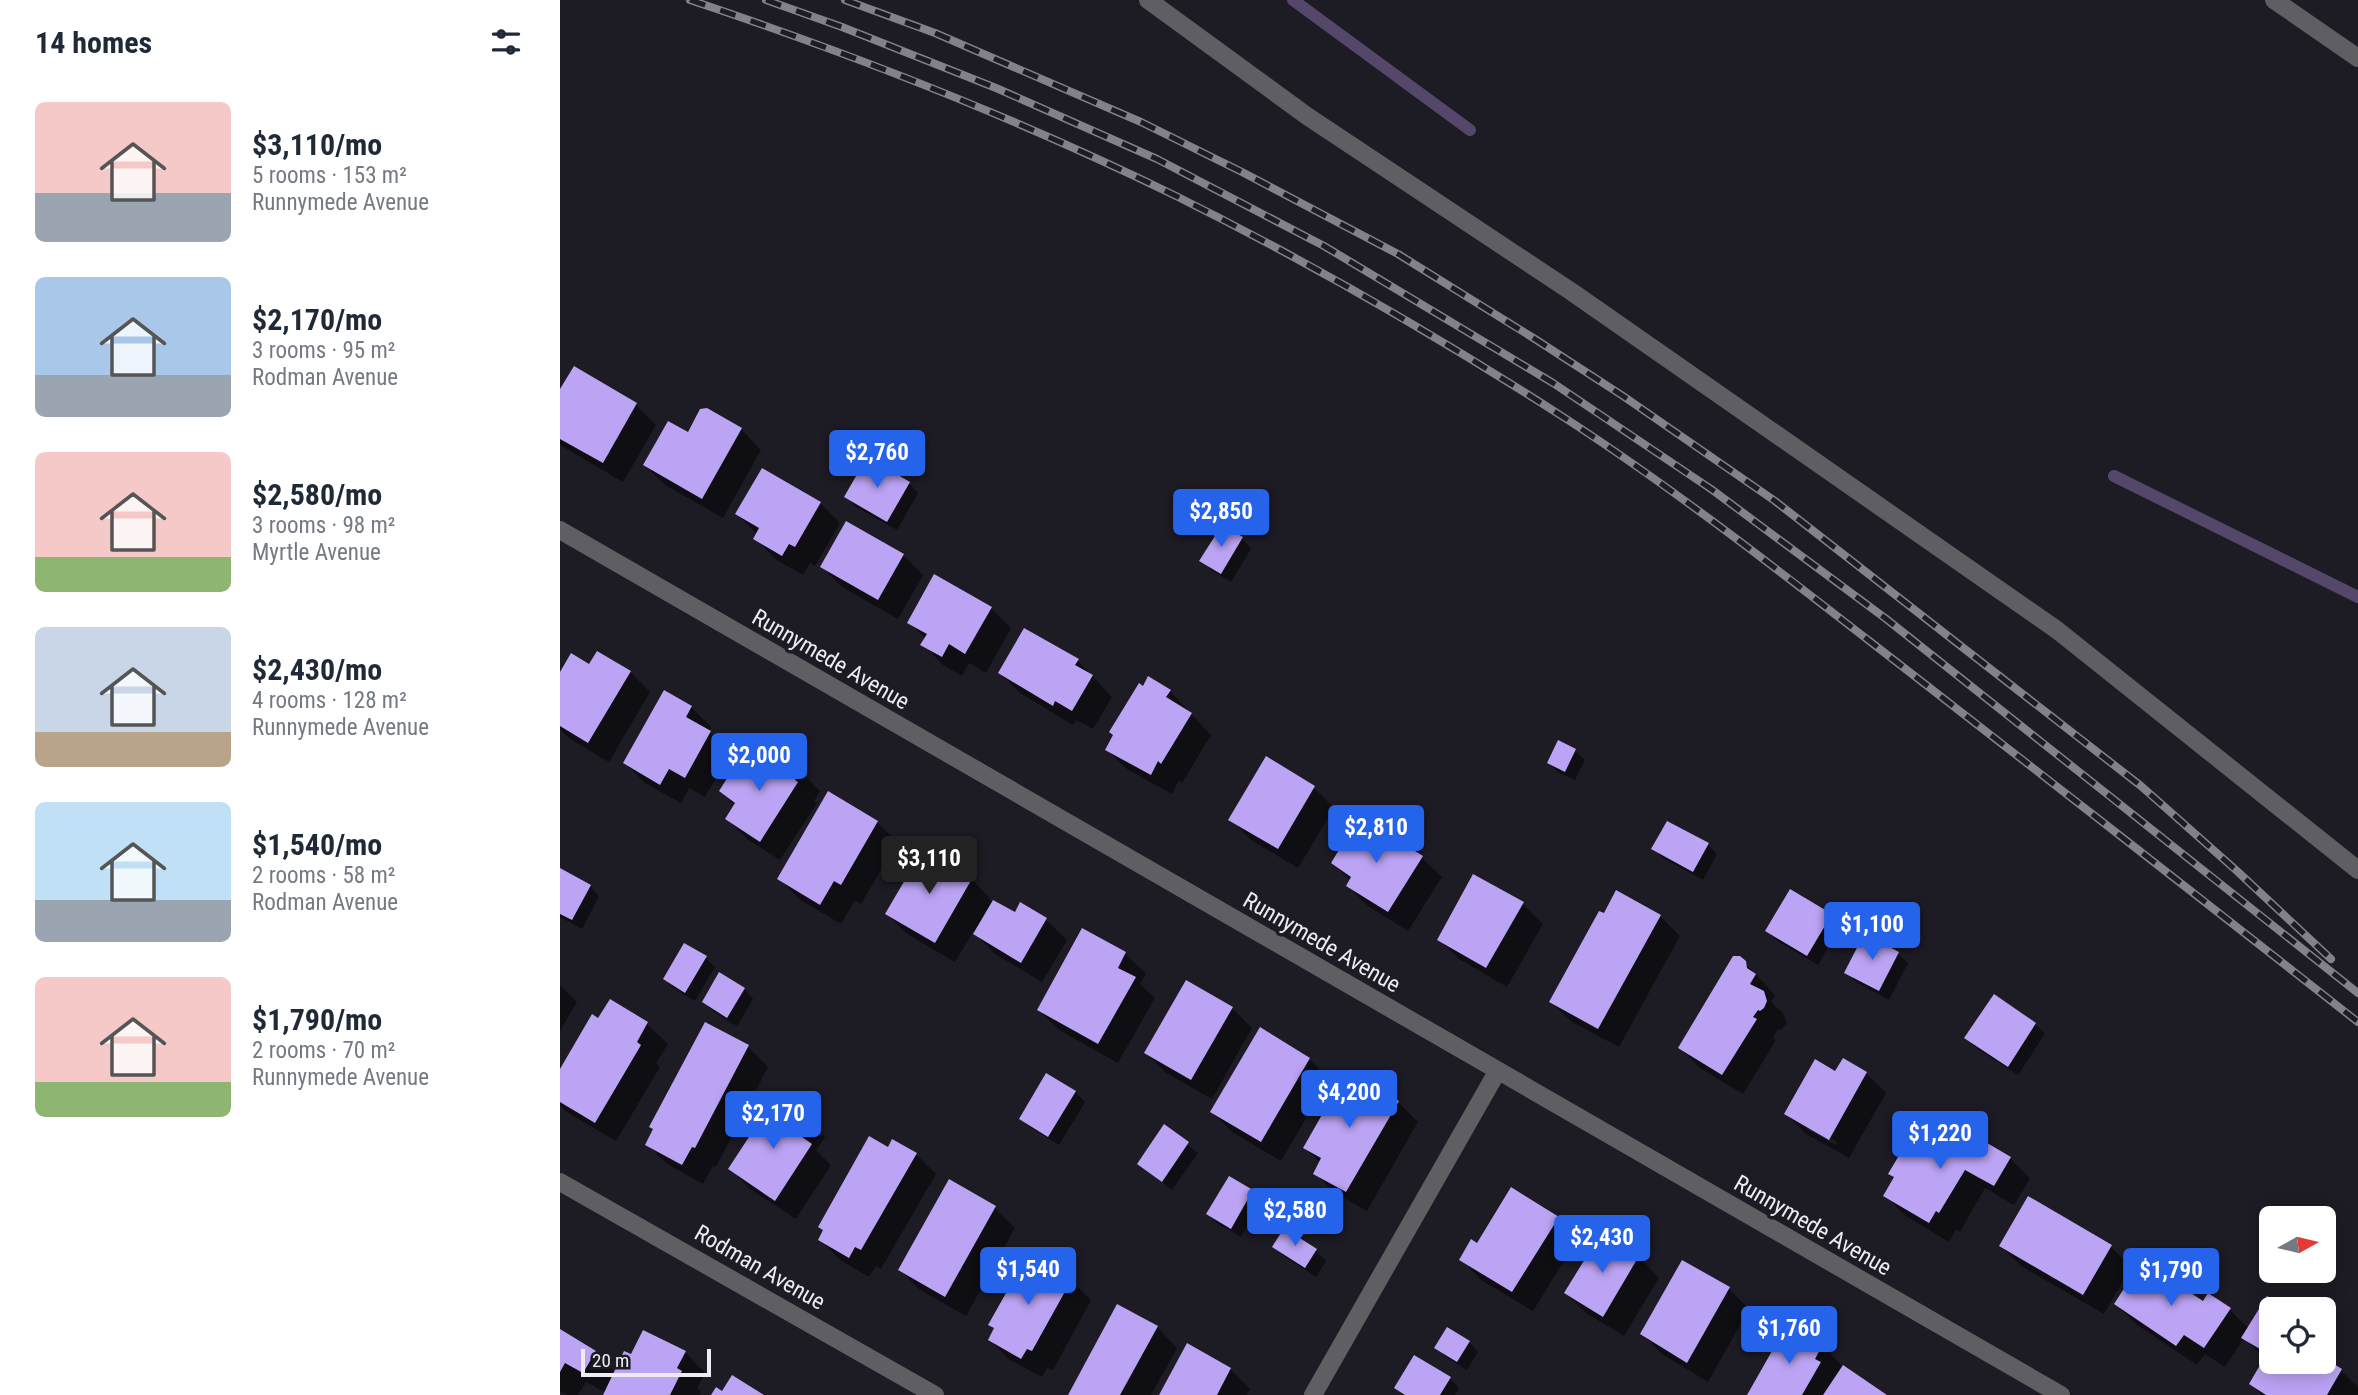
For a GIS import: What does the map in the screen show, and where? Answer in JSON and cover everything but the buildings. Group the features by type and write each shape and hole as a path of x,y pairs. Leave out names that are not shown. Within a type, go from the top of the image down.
{"street":[{"path":"1148,0 1307,116 1572,292 2057,629 2358,870"},
{"path":"2274,0 2358,58"},
{"name":"Runnymede Avenue","path":"560,530 2061,1395"},
{"path":"1313,1395 1497,1072"},
{"name":"Rodman Avenue","path":"560,1182 935,1395"}],"waterway":[{"path":"1293,0 1470,130"},
{"path":"2114,476 2358,597"}],"railway":[{"path":"690,0 936,90 1117,168 1277,248 1377,303 1475,362 1616,452 1748,548 2358,1022"},
{"path":"766,0 996,88 1157,159 1324,246 1553,383 1711,489 1885,618 2358,993"},
{"path":"845,0 935,33 1141,122 1398,254 1535,339 1775,501 2141,786 2331,959"}]}
